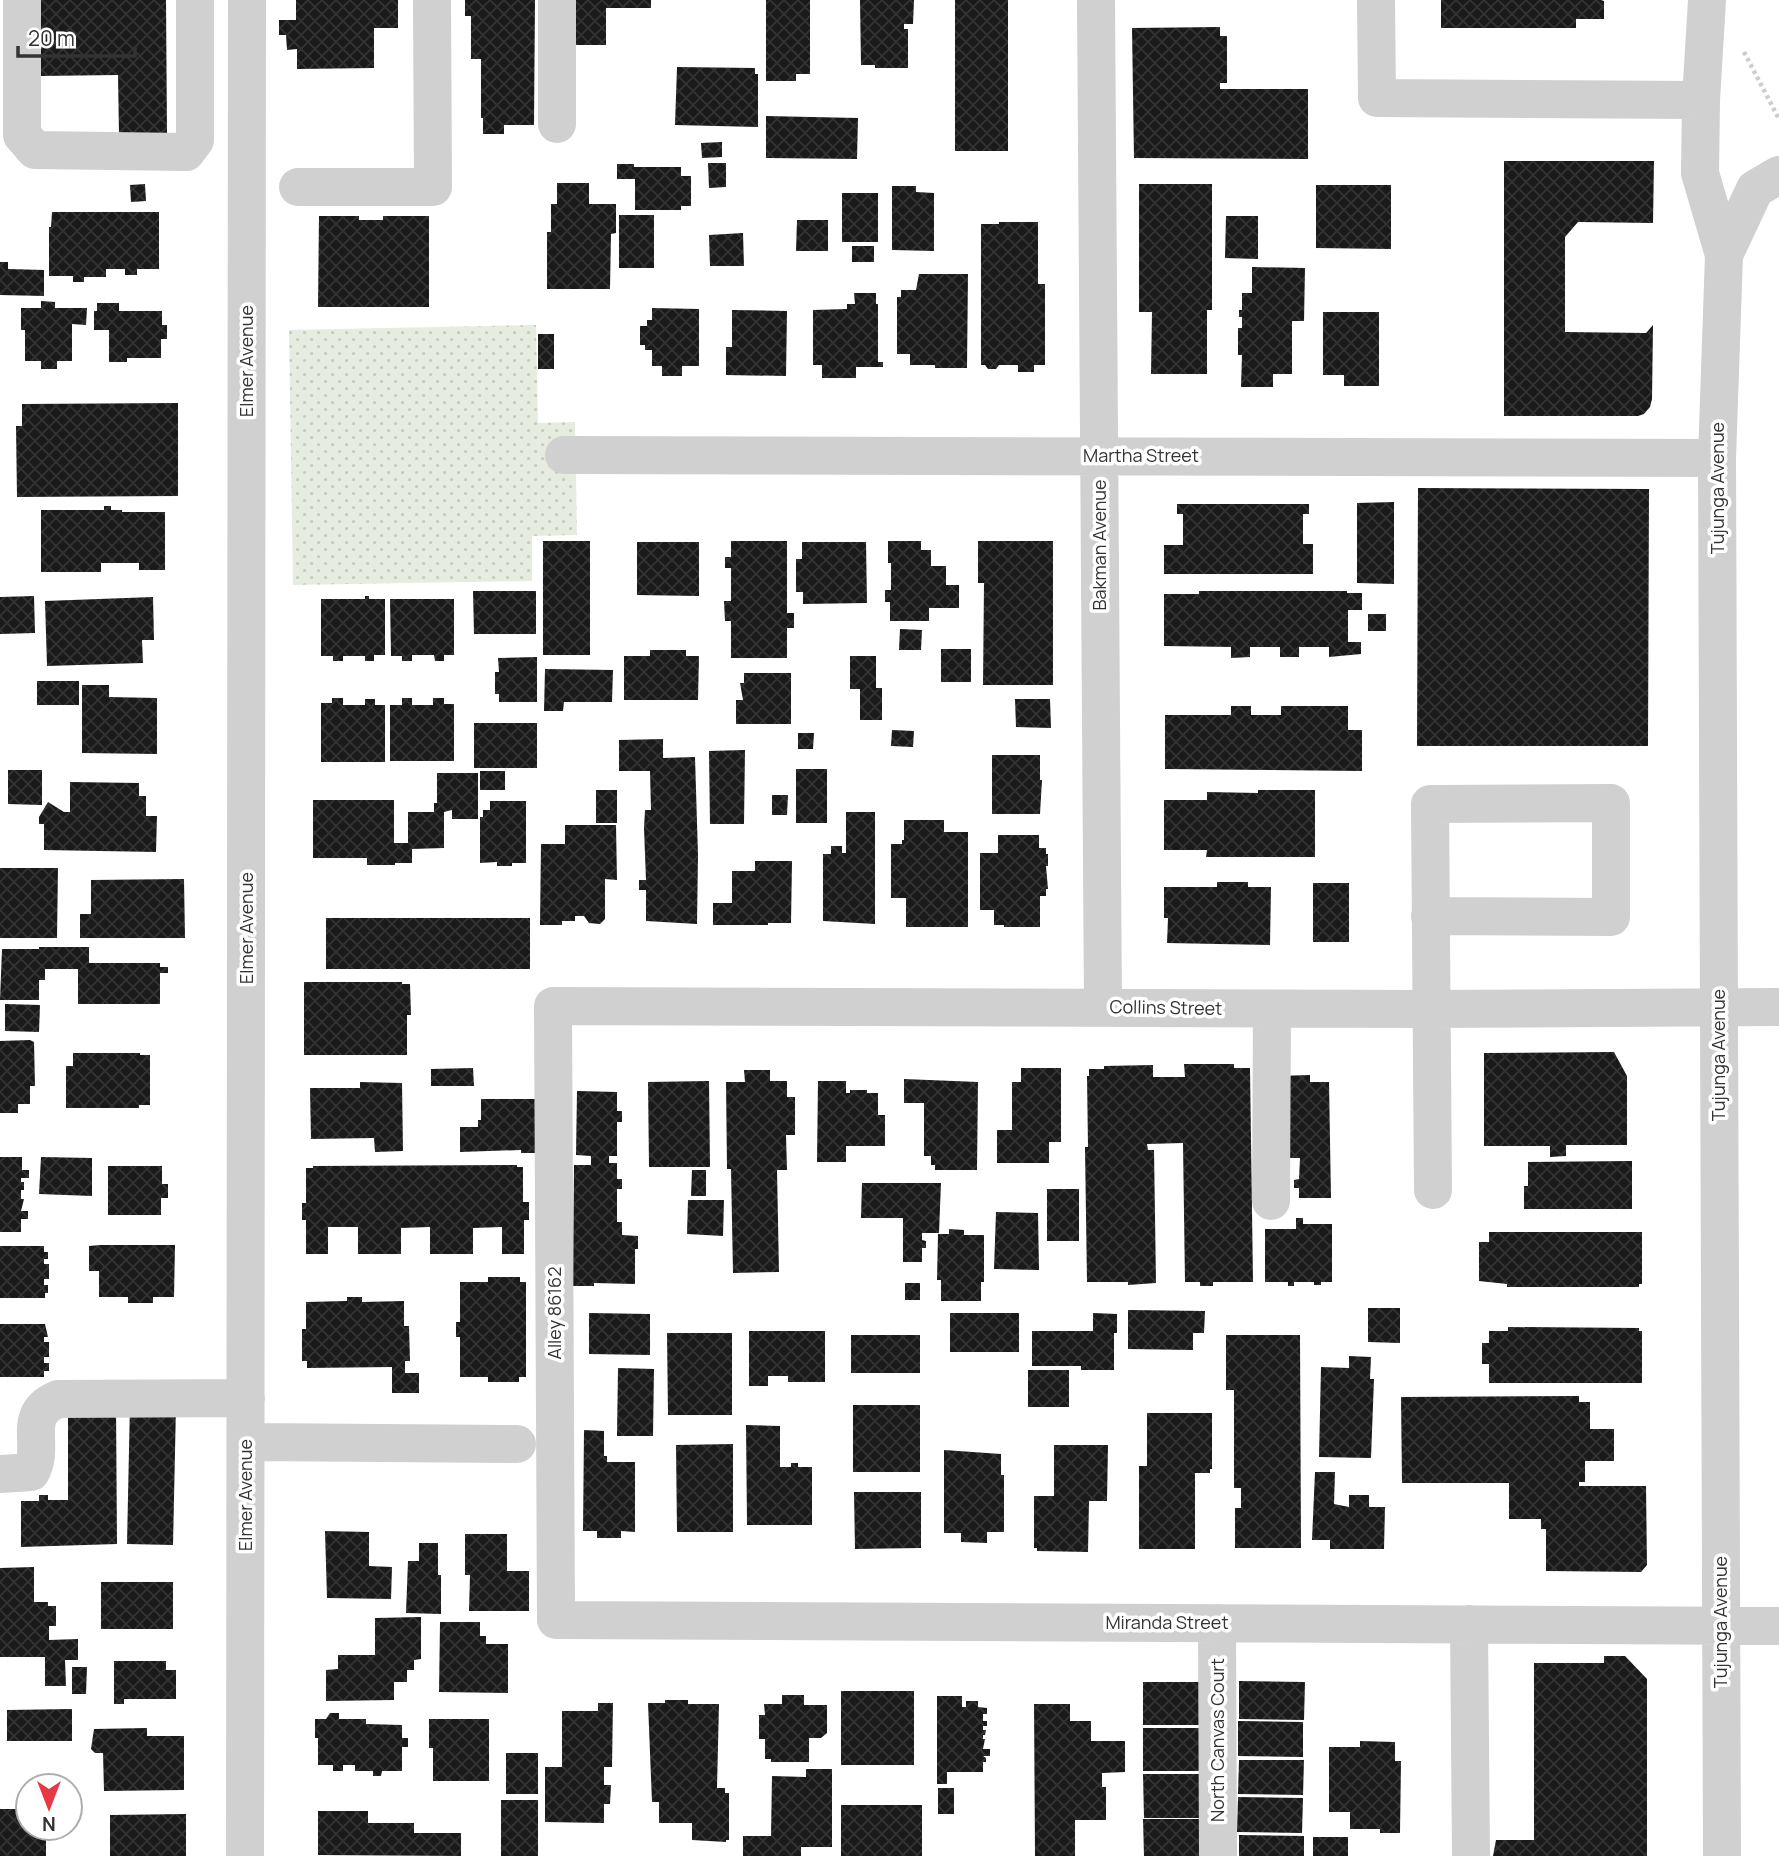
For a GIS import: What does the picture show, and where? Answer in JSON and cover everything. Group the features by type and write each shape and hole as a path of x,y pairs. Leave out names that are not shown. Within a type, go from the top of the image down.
{"street":[{"path":"22,0 22,135 35,150 186,152 195,140 195,0"},
{"name":"Elmer Avenue","path":"245,1856 247,0"},
{"path":"298,187 433,187 432,0"},
{"path":"556,124 557,0"},
{"name":"Bakman Avenue","path":"1096,0 1103,1007"},
{"path":"1376,0 1377,98 1701,100"},
{"name":"Tujunga Avenue","path":"1707,0 1700,173 1724,255 1717,458 1722,1856"},
{"path":"195,78 247,78"},
{"name":"Tujunga Avenue","path":"1724,255 1755,189 1779,175"},
{"name":"Martha Street","path":"564,454 1717,458"},
{"path":"1430,916 1611,917 1611,803 1430,804 1430,916 1430,1009 1433,1191"},
{"name":"Collins Street","path":"553,1006 1272,1009 1779,1007"},
{"name":"Alley 86162","path":"553,1006 556,1620"},
{"path":"1271,1201 1272,1009"},
{"path":"0,1474 31,1472 36,1463 36,1417 46,1404 58,1399 246,1398"},
{"path":"246,1442 517,1444"},
{"name":"Miranda Street","path":"556,1620 1779,1626"},
{"name":"North Canvas Court","path":"1217,1623 1219,1856"},
{"path":"1469,1624 1471,1856"}],"path":[{"path":"1741,47 1779,119"}],"shaded area":[{"path":"536,325 538,423 575,422 577,535 532,536 532,581 293,585 289,330"}],"building":[{"path":"40,0 166,0 167,134 119,134 118,75 40,76"},
{"path":"296,0 398,0 398,28 374,28 374,68 297,69 297,49 287,50 286,35 279,35 279,20 296,20"},
{"path":"465,0 535,0 534,125 504,125 504,134 483,134 481,59 471,59 471,16 465,16"},
{"path":"563,0 651,0 651,8 606,8 606,45 564,45"},
{"path":"766,0 810,0 810,74 796,74 796,81 766,81"},
{"path":"860,0 914,0 913,24 904,24 904,29 908,29 908,68 875,68 875,65 861,65"},
{"path":"955,0 1008,0 1008,151 955,151"},
{"path":"1441,0 1601,0 1604,1 1604,19 1576,19 1576,28 1441,28"},
{"path":"1220,27 1220,36 1227,36 1227,83 1220,83 1220,89 1308,89 1308,159 1134,158 1132,28"},
{"path":"677,67 755,68 755,74 758,74 758,127 675,125"},
{"path":"766,116 858,118 857,159 766,158"},
{"path":"722,142 722,157 702,158 701,143"},
{"path":"1504,161 1654,161 1653,223 1578,222 1565,237 1565,332 1646,333 1653,325 1652,399 1644,414 1504,416"},
{"path":"708,163 726,163 726,187 709,188"},
{"path":"617,164 634,164 634,167 681,167 681,176 691,176 691,206 681,206 681,210 635,210 635,179 617,179"},
{"path":"557,183 589,183 589,204 616,204 616,233 611,234 610,289 547,289 547,232 551,232 551,204 557,204"},
{"path":"145,184 146,201 131,202 130,185"},
{"path":"1139,184 1212,184 1212,310 1207,310 1207,374 1151,374 1152,312 1139,312"},
{"path":"1316,185 1391,185 1391,249 1316,248"},
{"path":"892,186 916,186 916,192 934,193 934,251 892,250"},
{"path":"842,193 878,193 878,242 842,242"},
{"path":"52,212 159,212 159,269 137,269 137,275 125,275 125,269 106,269 106,277 84,277 84,282 73,282 73,276 49,276 49,227"},
{"path":"619,215 654,215 654,268 619,268"},
{"path":"319,216 359,216 359,220 383,220 383,216 429,216 429,307 318,307"},
{"path":"1226,216 1258,216 1258,259 1225,258"},
{"path":"797,220 828,220 828,251 796,251"},
{"path":"1038,222 1038,284 1045,284 1045,365 1034,365 1034,372 1018,372 1018,365 999,365 996,369 988,369 981,365 981,224"},
{"path":"743,233 744,266 710,266 709,235"},
{"path":"852,246 874,246 874,262 852,262"},
{"path":"0,262 8,262 8,269 44,270 44,296 0,295"},
{"path":"1252,267 1305,268 1304,321 1292,321 1292,374 1273,374 1273,387 1241,387 1242,355 1238,355 1238,328 1242,328 1242,317 1239,317 1239,310 1242,310 1242,293 1252,293"},
{"path":"919,274 968,274 967,368 910,365 910,354 897,354 897,297 901,297 901,290 916,290"},
{"path":"854,293 876,293 878,362 883,362 883,367 856,367 856,378 822,378 822,365 813,365 813,310 847,309 847,304 855,304"},
{"path":"41,301 55,302 55,308 87,308 86,325 72,324 72,361 57,361 57,369 41,369 41,361 25,361 25,330 21,330 21,308 41,308"},
{"path":"97,303 119,303 119,311 162,311 162,325 167,325 167,339 161,339 161,358 127,358 127,362 109,362 109,330 94,330"},
{"path":"652,308 699,309 699,366 682,366 682,376 662,376 662,366 652,366 652,350 645,350 645,345 640,345 640,326 647,326 647,320 652,320"},
{"path":"732,310 787,311 786,376 726,375 726,347 732,347"},
{"path":"1323,312 1379,312 1379,386 1344,386 1344,375 1323,375"},
{"path":"538,334 554,334 554,369 538,369"},
{"path":"178,403 178,496 17,497 16,426 22,426 22,404"},
{"path":"1418,488 1649,489 1648,746 1417,746"},
{"path":"1394,502 1394,584 1357,583 1357,503"},
{"path":"1177,504 1309,504 1309,514 1303,514 1303,544 1313,544 1313,574 1164,574 1164,545 1183,545 1183,514 1177,514"},
{"path":"104,506 111,506 111,510 122,512 165,512 165,570 139,570 139,563 101,563 101,572 41,572 41,510 104,510"},
{"path":"543,541 590,541 590,655 543,655"},
{"path":"731,541 787,541 787,613 794,613 794,628 787,628 787,658 731,658 731,621 725,621 724,601 731,601 731,568 725,568 725,557 731,557"},
{"path":"888,541 921,541 921,550 931,550 931,566 946,566 946,585 959,585 959,608 929,608 929,621 890,621 890,602 885,602 885,590 891,590"},
{"path":"978,541 1053,541 1053,685 983,685 984,583 978,583"},
{"path":"637,542 699,542 699,596 637,595"},
{"path":"802,542 866,542 867,603 803,604 803,592 796,592 796,559 802,559"},
{"path":"473,591 536,591 536,634 474,634"},
{"path":"1199,591 1362,593 1362,610 1348,610 1348,642 1361,642 1361,654 1329,657 1329,647 1299,647 1299,657 1280,657 1280,647 1250,647 1250,657 1231,658 1231,647 1164,646 1164,594 1199,594"},
{"path":"34,596 35,633 0,634 0,597"},
{"path":"365,596 369,596 369,599 385,599 385,655 374,655 374,661 365,661 365,656 343,656 343,661 333,661 333,656 321,656 321,599 365,599"},
{"path":"153,597 154,640 142,640 143,663 47,666 45,601"},
{"path":"390,599 454,599 454,655 444,655 444,661 435,661 434,655 412,655 412,661 402,661 402,656 391,656"},
{"path":"1368,614 1386,614 1386,631 1368,631"},
{"path":"900,629 922,630 921,650 899,650"},
{"path":"941,649 971,649 971,682 941,682"},
{"path":"650,650 686,650 686,656 699,656 698,700 624,700 624,656 650,656"},
{"path":"850,656 876,656 876,688 882,688 882,720 860,720 860,689 850,689"},
{"path":"537,657 537,702 499,702 499,694 495,694 495,672 499,672 498,658"},
{"path":"545,669 613,670 612,702 564,702 563,711 544,711"},
{"path":"744,673 791,673 791,724 736,724 736,700 743,700 740,683 744,683"},
{"path":"37,681 79,681 79,705 37,705"},
{"path":"82,685 109,685 109,697 157,698 157,754 82,753"},
{"path":"332,698 343,698 343,705 365,705 365,699 375,699 375,705 385,705 385,762 321,762 321,703 332,703"},
{"path":"402,698 412,698 412,705 433,705 433,698 444,698 444,704 454,704 454,761 390,761 390,705 402,705"},
{"path":"1015,699 1050,699 1051,728 1016,727"},
{"path":"1231,706 1251,706 1251,715 1281,715 1281,706 1348,706 1348,730 1362,730 1362,771 1165,769 1165,715 1231,715"},
{"path":"474,723 537,723 537,768 474,768"},
{"path":"892,730 914,731 913,747 891,746"},
{"path":"798,733 814,733 813,749 798,749"},
{"path":"663,739 663,758 695,757 697,924 646,921 646,890 639,890 639,880 646,880 644,828 645,810 651,810 650,771 619,771 619,740"},
{"path":"745,750 744,824 710,824 709,751"},
{"path":"992,755 1040,755 1040,814 992,814"},
{"path":"796,769 827,769 827,823 796,823"},
{"path":"8,770 42,770 42,805 8,804"},
{"path":"480,771 505,771 505,790 480,790"},
{"path":"437,773 478,773 478,819 452,819 452,810 444,812 444,848 412,849 412,863 395,865 367,865 367,858 313,858 313,800 394,800 394,843 408,843 408,812 434,812 434,803 437,803"},
{"path":"70,782 139,783 139,796 146,796 146,816 157,816 156,852 44,850 44,824 39,824 39,817 48,802 64,812 70,812"},
{"path":"596,790 617,790 617,823 596,823"},
{"path":"1258,790 1315,790 1315,857 1206,857 1207,850 1164,850 1164,800 1207,800 1207,792 1258,793"},
{"path":"772,795 788,795 787,815 772,815"},
{"path":"490,801 526,801 526,863 497,866 497,862 480,863 480,817 483,817 483,810 490,810"},
{"path":"846,812 875,812 875,924 823,921 823,854 831,854 831,846 842,846 842,853 846,853"},
{"path":"904,820 944,820 944,832 968,832 968,927 906,927 906,898 891,898 891,844 902,844"},
{"path":"565,825 616,825 617,880 605,879 605,919 600,924 589,923 584,916 575,916 575,921 562,921 562,925 540,925 541,844 565,844"},
{"path":"998,835 1039,835 1039,848 1046,848 1048,889 1046,896 1040,896 1040,927 994,925 994,910 980,910 980,853 998,853"},
{"path":"755,861 792,861 791,923 713,925 713,903 732,903 732,871 755,871"},
{"path":"0,868 58,868 57,938 0,938"},
{"path":"184,879 185,938 80,938 80,914 91,914 91,880"},
{"path":"1217,882 1248,882 1248,887 1271,887 1270,945 1167,943 1168,918 1164,918 1164,887 1217,887"},
{"path":"1313,883 1349,883 1349,942 1313,942"},
{"path":"326,918 530,918 530,969 326,969"},
{"path":"89,947 89,963 160,963 160,967 168,967 168,973 160,973 160,1004 78,1004 78,969 45,969 45,980 39,980 39,1000 0,1000 2,949"},
{"path":"304,982 410,984 411,1015 407,1015 407,1055 304,1055"},
{"path":"5,1004 40,1005 39,1032 5,1031"},
{"path":"0,1041 34,1042 35,1086 30,1086 30,1104 18,1104 18,1113 0,1113"},
{"path":"1614,1052 1627,1076 1627,1145 1566,1145 1566,1156 1550,1157 1550,1146 1484,1146 1484,1053"},
{"path":"73,1053 150,1055 150,1105 139,1105 139,1108 66,1108 66,1066 73,1066"},
{"path":"1184,1064 1234,1064 1234,1068 1250,1068 1253,1282 1213,1282 1213,1286 1200,1286 1200,1282 1185,1282 1183,1143 1147,1144 1148,1150 1154,1150 1156,1283 1128,1285 1128,1282 1087,1282 1085,1147 1088,1147 1089,1069 1153,1065 1153,1077 1185,1077"},
{"path":"473,1068 474,1086 431,1086 431,1069"},
{"path":"1021,1068 1061,1068 1061,1142 1049,1142 1049,1163 997,1163 997,1130 1012,1130 1012,1082 1021,1082"},
{"path":"744,1070 770,1070 770,1081 787,1081 787,1097 795,1097 795,1135 786,1135 787,1170 777,1170 779,1272 733,1273 731,1169 727,1169 726,1082 745,1082"},
{"path":"1310,1075 1310,1082 1329,1082 1331,1198 1299,1198 1299,1188 1294,1188 1294,1180 1299,1179 1300,1158 1276,1158 1276,1076"},
{"path":"904,1079 978,1082 977,1170 935,1170 935,1165 931,1165 931,1156 924,1156 924,1103 904,1103"},
{"path":"709,1081 710,1167 649,1167 648,1082"},
{"path":"818,1081 846,1081 846,1093 850,1093 850,1090 867,1090 867,1093 878,1093 878,1115 885,1115 885,1146 846,1146 846,1162 817,1162"},
{"path":"360,1082 402,1083 403,1151 375,1152 374,1138 311,1139 310,1088 360,1088"},
{"path":"577,1091 617,1092 617,1111 622,1111 622,1122 617,1122 617,1156 609,1156 609,1163 617,1163 617,1179 622,1179 622,1189 617,1189 617,1222 622,1222 622,1235 638,1236 638,1249 635,1249 635,1284 594,1283 594,1286 573,1286 574,1165 591,1165 591,1156 576,1155"},
{"path":"481,1099 535,1099 536,1153 521,1153 521,1150 460,1152 460,1127 478,1127 478,1120 481,1120"},
{"path":"0,1157 22,1157 22,1170 29,1170 29,1178 21,1178 24,1190 21,1190 21,1199 24,1199 21,1211 28,1211 28,1219 21,1219 21,1232 0,1232"},
{"path":"41,1157 92,1158 92,1196 39,1194"},
{"path":"1632,1161 1632,1209 1524,1209 1528,1162"},
{"path":"108,1166 162,1166 162,1184 168,1184 168,1198 161,1198 161,1215 108,1215"},
{"path":"523,1167 523,1202 529,1202 529,1220 524,1220 524,1254 502,1254 502,1227 473,1228 473,1254 430,1254 430,1227 401,1228 401,1254 358,1254 358,1227 328,1227 328,1254 306,1254 306,1220 302,1220 302,1203 306,1203 306,1168"},
{"path":"692,1170 706,1170 706,1196 691,1196"},
{"path":"862,1183 941,1183 939,1233 922,1233 926,1248 922,1248 922,1262 903,1262 903,1218 861,1218"},
{"path":"1047,1189 1079,1189 1079,1241 1047,1241"},
{"path":"688,1200 724,1200 723,1236 687,1234"},
{"path":"996,1212 1038,1213 1039,1270 994,1269"},
{"path":"1296,1218 1303,1218 1303,1224 1332,1224 1332,1282 1314,1285 1314,1282 1294,1282 1294,1286 1288,1286 1288,1282 1265,1282 1265,1229 1296,1229"},
{"path":"949,1229 964,1230 964,1235 984,1235 984,1282 981,1282 981,1301 941,1301 941,1280 937,1280 938,1234 949,1234"},
{"path":"1489,1232 1642,1232 1642,1284 1639,1284 1639,1287 1507,1287 1507,1284 1479,1281 1479,1242 1489,1242"},
{"path":"175,1245 174,1297 153,1297 153,1303 128,1303 128,1297 99,1297 99,1271 89,1271 89,1246"},
{"path":"0,1246 44,1246 48,1259 44,1259 44,1264 49,1264 49,1279 44,1279 44,1285 48,1285 45,1298 0,1298"},
{"path":"488,1277 520,1277 520,1282 526,1282 526,1377 519,1377 519,1382 488,1382 488,1377 460,1377 460,1337 456,1337 456,1322 460,1322 460,1282 488,1282"},
{"path":"905,1283 920,1283 920,1300 905,1300"},
{"path":"347,1297 362,1297 362,1302 404,1301 404,1326 409,1326 410,1361 405,1361 405,1373 419,1373 419,1393 392,1393 392,1367 307,1368 307,1361 302,1361 302,1329 306,1329 306,1302 347,1301"},
{"path":"1368,1308 1400,1308 1400,1343 1368,1342"},
{"path":"1128,1310 1205,1311 1204,1333 1193,1333 1193,1350 1128,1349"},
{"path":"589,1313 650,1314 650,1355 589,1354"},
{"path":"950,1313 1019,1313 1019,1352 950,1352"},
{"path":"1093,1313 1117,1314 1114,1370 1081,1370 1081,1366 1032,1366 1032,1331 1093,1331"},
{"path":"0,1324 45,1324 48,1337 44,1337 44,1342 49,1342 49,1357 44,1357 44,1363 49,1363 49,1371 44,1371 44,1377 0,1377"},
{"path":"1508,1327 1639,1328 1639,1331 1642,1331 1642,1383 1489,1383 1489,1364 1482,1364 1482,1343 1489,1343 1489,1331 1508,1331"},
{"path":"749,1331 825,1331 825,1382 788,1382 788,1376 768,1376 768,1386 749,1386"},
{"path":"667,1333 732,1333 732,1415 668,1415"},
{"path":"851,1335 920,1335 920,1373 851,1373"},
{"path":"1226,1335 1300,1335 1301,1548 1235,1548 1235,1508 1241,1508 1241,1488 1234,1488 1234,1390 1226,1390"},
{"path":"1349,1356 1371,1357 1370,1379 1374,1379 1371,1458 1319,1457 1321,1367 1349,1368"},
{"path":"618,1368 654,1369 653,1436 617,1436"},
{"path":"1028,1370 1069,1370 1069,1407 1028,1407"},
{"path":"1579,1396 1579,1402 1590,1402 1590,1429 1614,1429 1614,1461 1585,1461 1585,1482 1579,1482 1579,1486 1646,1486 1647,1565 1641,1572 1546,1571 1546,1529 1541,1529 1541,1519 1509,1519 1509,1483 1402,1483 1401,1397"},
{"path":"130,1403 176,1405 173,1545 127,1544"},
{"path":"116,1405 117,1544 21,1547 21,1501 39,1501 39,1495 48,1495 48,1500 68,1500 68,1406"},
{"path":"853,1405 920,1405 920,1472 853,1472"},
{"path":"1147,1413 1212,1413 1212,1469 1210,1473 1195,1473 1195,1549 1139,1549 1139,1466 1147,1466"},
{"path":"746,1425 780,1426 780,1467 791,1467 791,1463 798,1463 798,1467 812,1467 812,1525 747,1525"},
{"path":"584,1430 604,1431 604,1456 607,1456 607,1462 635,1462 635,1532 621,1531 621,1538 597,1538 597,1531 583,1531"},
{"path":"733,1444 733,1532 677,1532 676,1445"},
{"path":"1054,1445 1108,1445 1107,1501 1089,1501 1088,1552 1037,1551 1037,1548 1034,1548 1034,1496 1054,1496"},
{"path":"944,1450 1001,1454 1001,1475 1004,1475 1004,1532 987,1532 987,1543 961,1542 961,1533 944,1533"},
{"path":"1315,1472 1335,1472 1334,1504 1349,1507 1349,1495 1369,1495 1369,1507 1385,1507 1384,1549 1330,1549 1330,1540 1312,1540"},
{"path":"854,1492 921,1492 921,1548 855,1549"},
{"path":"325,1531 369,1532 369,1566 392,1567 391,1599 327,1598"},
{"path":"465,1534 507,1534 507,1571 529,1571 529,1611 469,1611 470,1575 465,1575"},
{"path":"419,1543 438,1543 441,1614 406,1613 408,1561 419,1561"},
{"path":"34,1567 34,1602 48,1602 48,1606 56,1606 56,1626 49,1626 49,1640 78,1639 78,1660 65,1660 66,1686 45,1686 45,1657 0,1657 0,1568"},
{"path":"101,1582 173,1582 173,1629 101,1629"},
{"path":"421,1617 421,1659 414,1660 414,1670 407,1670 407,1682 394,1682 394,1700 326,1701 326,1670 338,1669 338,1655 375,1655 375,1618"},
{"path":"440,1622 480,1622 480,1636 486,1636 486,1644 508,1644 508,1693 439,1692"},
{"path":"1604,1656 1625,1656 1647,1679 1647,1856 1493,1856 1496,1840 1534,1840 1534,1663 1604,1663"},
{"path":"114,1661 166,1661 166,1670 176,1670 176,1699 124,1699 124,1704 114,1704"},
{"path":"72,1667 87,1667 86,1694 72,1694"},
{"path":"1239,1681 1305,1682 1304,1720 1239,1719"},
{"path":"1143,1682 1204,1682 1204,1725 1143,1725"},
{"path":"841,1691 914,1691 914,1765 841,1765"},
{"path":"782,1695 804,1695 804,1705 827,1705 827,1733 821,1738 809,1738 809,1762 771,1762 771,1759 765,1759 765,1739 759,1739 759,1715 765,1715 764,1704 782,1704"},
{"path":"937,1696 962,1696 962,1707 966,1707 966,1701 978,1701 978,1707 987,1708 987,1714 983,1714 983,1721 987,1721 987,1726 983,1726 983,1730 986,1730 983,1735 983,1749 990,1749 990,1756 983,1756 986,1762 983,1762 983,1772 947,1772 947,1784 937,1784"},
{"path":"665,1700 688,1700 688,1704 719,1704 717,1788 725,1788 725,1793 729,1793 729,1840 726,1842 692,1840 692,1823 659,1823 659,1802 652,1802 648,1703 665,1703"},
{"path":"598,1703 613,1703 612,1767 604,1767 604,1785 611,1785 610,1804 604,1804 604,1823 545,1822 545,1767 562,1767 562,1711 598,1711"},
{"path":"1034,1704 1070,1704 1070,1721 1091,1721 1091,1741 1125,1741 1125,1772 1102,1773 1102,1787 1106,1787 1106,1820 1075,1820 1075,1856 1035,1856"},
{"path":"72,1709 72,1741 7,1741 7,1710"},
{"path":"330,1713 339,1713 339,1719 366,1719 366,1724 402,1725 402,1738 408,1738 408,1747 402,1747 402,1771 382,1771 381,1776 373,1776 373,1771 355,1771 355,1765 343,1765 343,1771 333,1771 333,1765 318,1765 315,1719 326,1719"},
{"path":"429,1719 489,1719 489,1781 433,1781 433,1748 429,1748"},
{"path":"1238,1721 1303,1722 1303,1757 1238,1756"},
{"path":"147,1728 147,1736 184,1736 184,1790 104,1791 103,1753 95,1753 91,1749 94,1729"},
{"path":"1143,1728 1204,1728 1204,1771 1143,1771"},
{"path":"1360,1741 1395,1742 1395,1761 1401,1761 1400,1833 1380,1833 1380,1829 1350,1829 1350,1812 1329,1812 1329,1747 1360,1747"},
{"path":"506,1753 538,1753 538,1794 506,1794"},
{"path":"1239,1760 1304,1760 1303,1795 1238,1794"},
{"path":"806,1769 832,1769 832,1847 801,1847 801,1856 743,1856 743,1836 771,1836 772,1776 806,1777"},
{"path":"1143,1774 1204,1774 1204,1818 1144,1818"},
{"path":"938,1788 954,1788 954,1814 938,1814"},
{"path":"1238,1797 1303,1798 1302,1833 1237,1832"},
{"path":"501,1800 538,1800 538,1856 501,1856"},
{"path":"841,1805 922,1805 922,1856 841,1856"},
{"path":"0,1809 14,1809 14,1842 46,1842 46,1856 0,1856"},
{"path":"318,1811 368,1811 368,1823 414,1823 414,1833 461,1833 461,1856 318,1855"},
{"path":"186,1814 186,1856 110,1856 110,1815"},
{"path":"1143,1819 1204,1819 1204,1856 1144,1856"},
{"path":"1239,1835 1304,1836 1304,1856 1239,1856"},
{"path":"1313,1837 1348,1837 1348,1856 1313,1856"}]}
